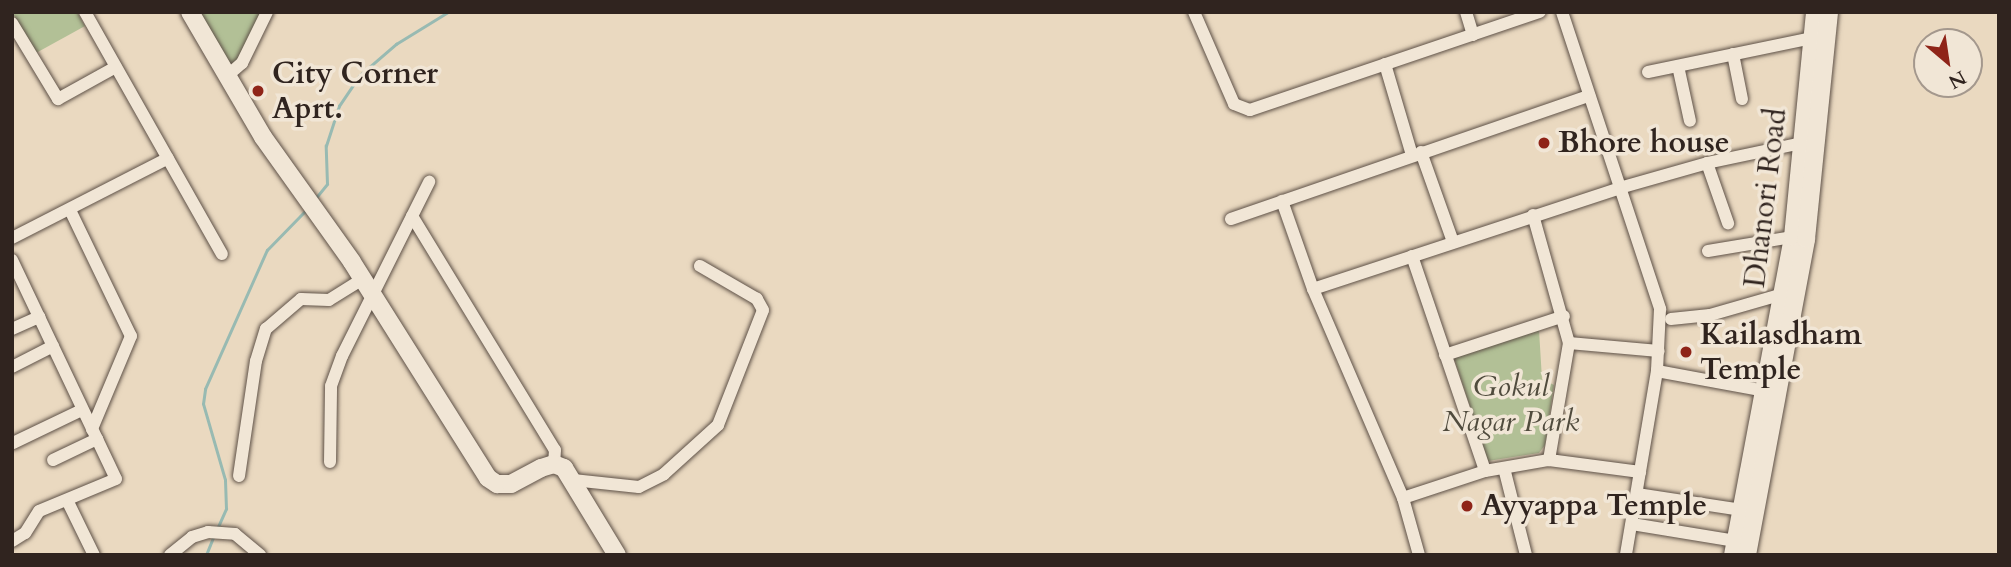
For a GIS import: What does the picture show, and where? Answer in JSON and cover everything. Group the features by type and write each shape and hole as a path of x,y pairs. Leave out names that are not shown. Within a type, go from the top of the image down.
{"main road":[{"path":"190,12 281,163 352,262 488,478 497,484 511,484 554,464 565,468 617,555"},
{"name":"Dhanori Road","path":"1739,550 1771,392 1793,237 1815,12"},
{"name":"Dhanori Road","path":"1739,550 1742,510 1806,239 1829,12"}],"street":[{"path":"85,12 222,254"},
{"path":"228,76 242,63 267,12"},
{"path":"1466,12 1473,35"},
{"path":"1199,13 1234,104 1240,109 1250,110 1540,12"},
{"path":"1562,12 1658,291 1657,371 1626,555"},
{"path":"12,23 58,99 116,67"},
{"path":"1648,72 1812,38"},
{"path":"1732,54 1742,99"},
{"path":"1385,64 1453,242"},
{"path":"1678,66 1690,121"},
{"path":"1231,219 1589,96"},
{"path":"1313,289 1623,187 1707,163 1802,143"},
{"path":"12,238 168,158"},
{"path":"1707,163 1728,223"},
{"path":"330,462 331,386 372,295 429,182"},
{"path":"1282,201 1313,289 1403,498 1419,555"},
{"path":"53,460 94,434 131,336 70,210"},
{"path":"1533,215 1564,316 1569,343 1549,460"},
{"path":"412,216 555,450 554,464"},
{"path":"1707,251 1793,237"},
{"path":"1412,256 1485,471"},
{"path":"12,260 18,287 39,317 116,479 39,511 26,533 12,541"},
{"path":"573,480 639,487 664,474 718,425 763,310 757,299 700,266"},
{"path":"239,476 256,361 266,329 301,299 329,300 362,279"},
{"path":"1671,319 1710,314 1783,294"},
{"path":"1445,355 1564,316"},
{"path":"12,329 39,317"},
{"path":"1569,343 1659,351"},
{"path":"12,367 53,346"},
{"path":"1657,371 1771,392"},
{"path":"13,443 82,410"},
{"path":"1403,498 1485,471 1549,460 1640,472"},
{"path":"1504,468 1526,555"},
{"path":"1637,494 1742,510"},
{"path":"68,500 94,555"},
{"path":"1632,524 1739,550"},
{"path":"170,555 192,537 208,532 235,534 260,555"}],"green space":[{"path":"12,12 77,12 85,26 36,53"},
{"path":"193,12 265,12 235,70"},
{"name":"Gokul Nagar Park","path":"1539,330 1542,379 1554,385 1545,445 1539,453 1488,461 1454,358"}],"waterway":[{"path":"315,199 327,184 326,146 339,106 359,76 396,44 448,12"},
{"path":"217,529 226,509 225,480 203,404 205,389 267,250 306,210"},
{"path":"206,555 214,535"}],"place":[{"name":"City Corner Aprt.","path":"258,91"},
{"name":"Bhore house","path":"1544,143"},
{"name":"Kailasdham Temple","path":"1686,352"},
{"name":"Ayyappa Temple","path":"1467,506"}]}
